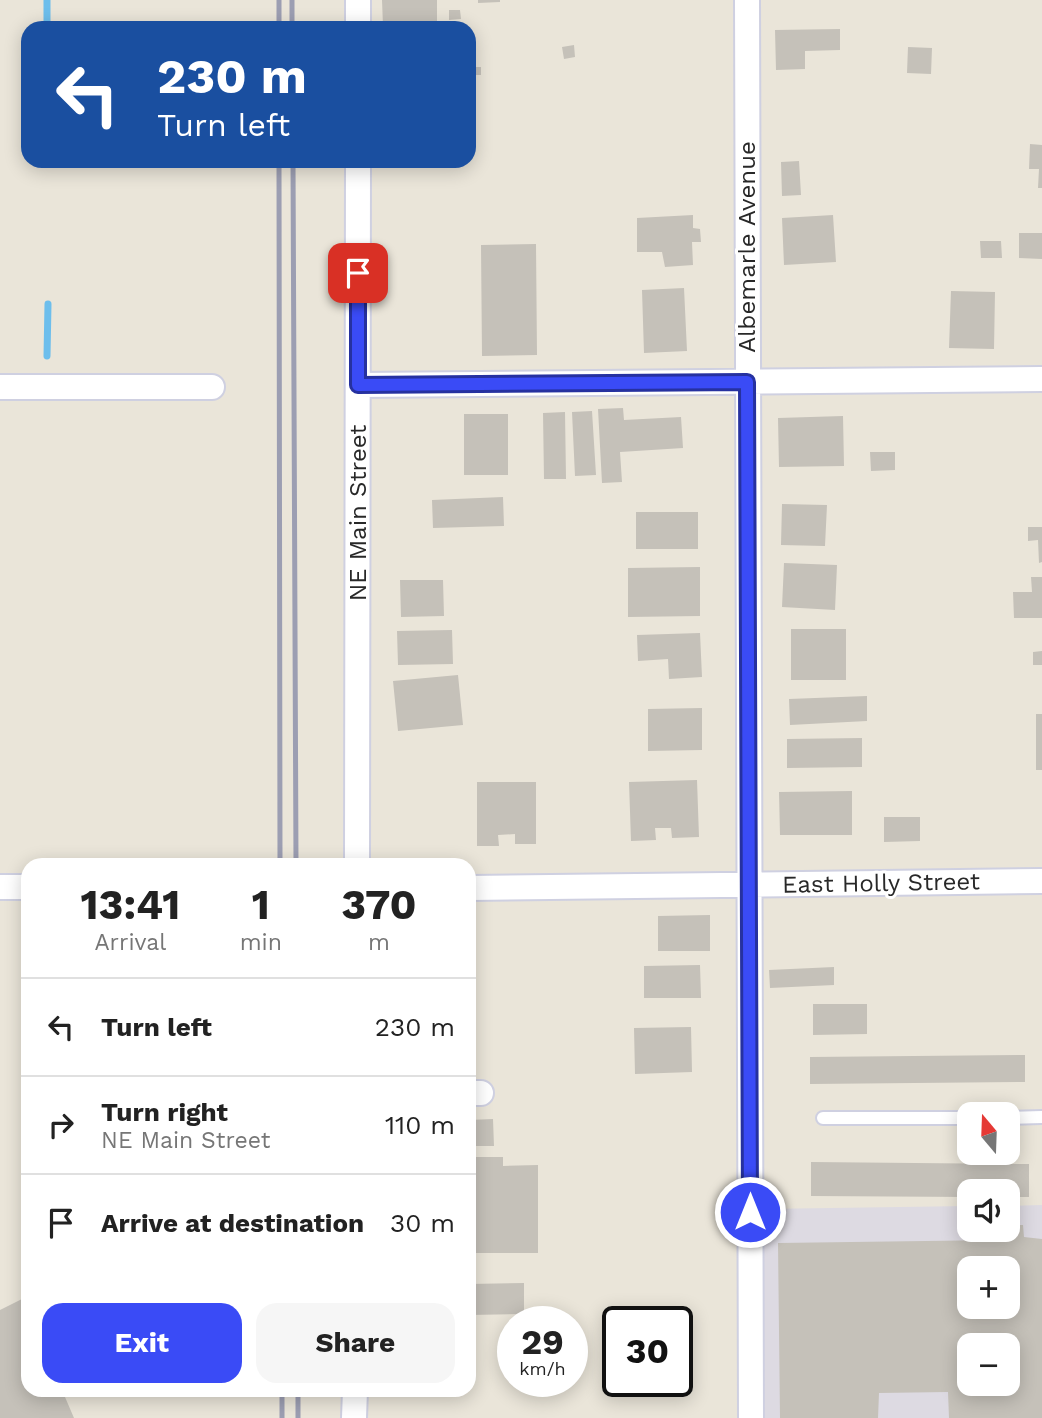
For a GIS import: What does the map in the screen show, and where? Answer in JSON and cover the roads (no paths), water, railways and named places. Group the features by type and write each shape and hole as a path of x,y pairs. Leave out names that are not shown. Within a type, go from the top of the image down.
{"street":[{"path":"358,0 358,21"},
{"name":"Albemarle Avenue","path":"747,0 751,1418"},
{"name":"NE Main Street","path":"358,168 358,858"},
{"path":"358,385 1042,379"},
{"path":"0,387 212,387"},
{"name":"East Holly Street","path":"476,888 1042,881"},
{"path":"355,1397 355,1418"}],"lane":[{"path":"1020,1117 1042,1116"},
{"path":"823,1118 957,1118"}],"waterway":[{"path":"47,0 47,21"},
{"path":"47,356 48,304"}],"railway":[{"path":"279,0 279,21"},
{"path":"292,0 292,21"},
{"path":"279,168 280,858"},
{"path":"293,168 296,858"},
{"path":"282,1397 282,1418"},
{"path":"298,1397 298,1418"}]}
